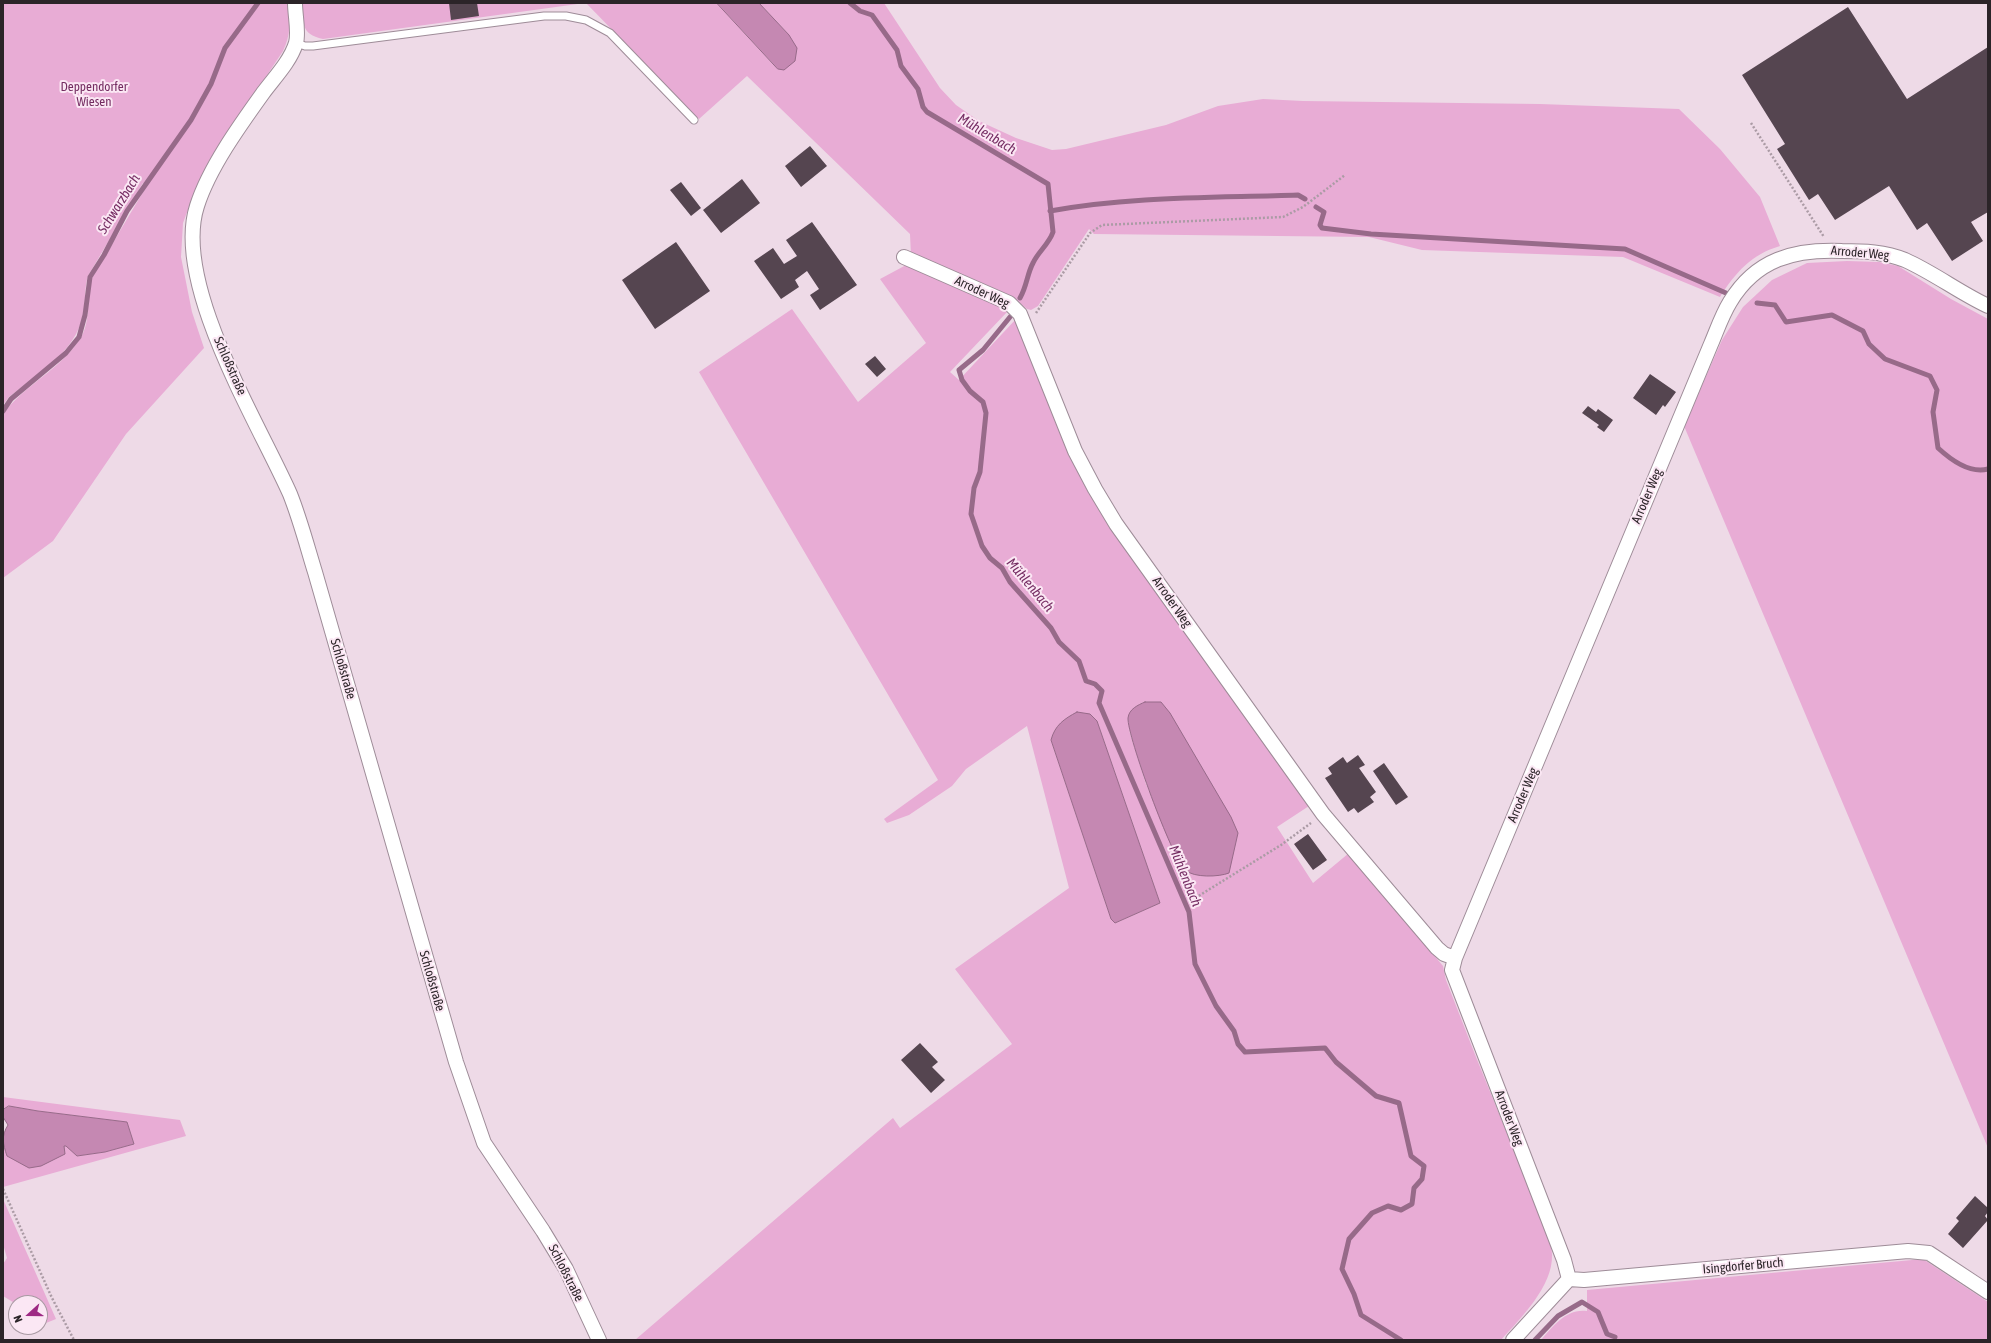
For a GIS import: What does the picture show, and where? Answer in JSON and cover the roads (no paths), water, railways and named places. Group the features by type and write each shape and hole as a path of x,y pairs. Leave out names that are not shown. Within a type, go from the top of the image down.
{"street":[{"name":"Schloßstraße","path":"295,3 296,43 287,60 247,116 211,175 197,206 192,229 194,262 205,307 222,349 291,496 315,572 456,1062 484,1143 543,1231 566,1269 599,1340"},
{"name":"Arroder Weg","path":"1569,1278 1564,1260 1452,970 1454,958 1711,344 1729,303 1744,283 1766,265 1787,256 1823,250 1881,253 1896,257 1915,265 1988,306"},
{"name":"Arroder Weg","path":"904,256 1009,303 1017,309 1024,321 1075,451 1116,524 1323,814 1438,948 1444,954 1454,958"},
{"name":"Isingdorfer Bruch","path":"1569,1278 1584,1280 1908,1251 1929,1253 1988,1292"},
{"path":"1514,1340 1569,1278"}],"lane":[{"path":"296,43 304,46 313,46 544,16 566,16 586,20 610,33 694,120"}],"waterway":[{"name":"Schwarzbach","path":"3,411 11,399 66,353 79,337 85,315 90,277 104,255 127,211 191,120 211,84 225,48 258,3"},
{"name":"Mühlenbach","path":"850,3 860,11 872,15 897,50 901,66 918,89 923,107 927,112 1048,184 1053,232 1033,263 1020,298"},
{"path":"1050,211 1081,206 1174,198 1298,195 1305,199"},
{"path":"1316,207 1324,212 1320,225 1322,228 1371,234 1625,249 1726,293"},
{"path":"1757,303 1775,305 1786,322 1832,315 1863,331 1869,344 1885,359 1930,376 1937,390 1933,412 1938,448 1949,457 1968,468 1974,470 1988,469"},
{"name":"Mühlenbach","path":"1010,317 983,350 959,370 962,380 970,391 983,402 986,413 980,472 974,488 971,514 982,546 990,558 1002,568 1010,582 1051,628 1059,642 1079,661 1086,681 1095,684 1102,691 1099,703 1189,912 1195,964 1216,1006 1234,1031 1238,1044 1245,1052 1325,1048 1336,1062 1376,1096 1399,1103 1411,1156 1424,1166 1422,1179 1414,1188 1412,1204 1401,1210 1388,1206 1372,1213 1349,1239 1342,1269 1354,1294 1361,1315 1401,1340"},
{"name":"Mühlenbach","path":"1535,1340 1558,1316 1582,1302 1598,1312 1607,1334 1615,1337"}],"park label":[{"name":"Deppendorfer Wiesen","path":"94,94"}]}
